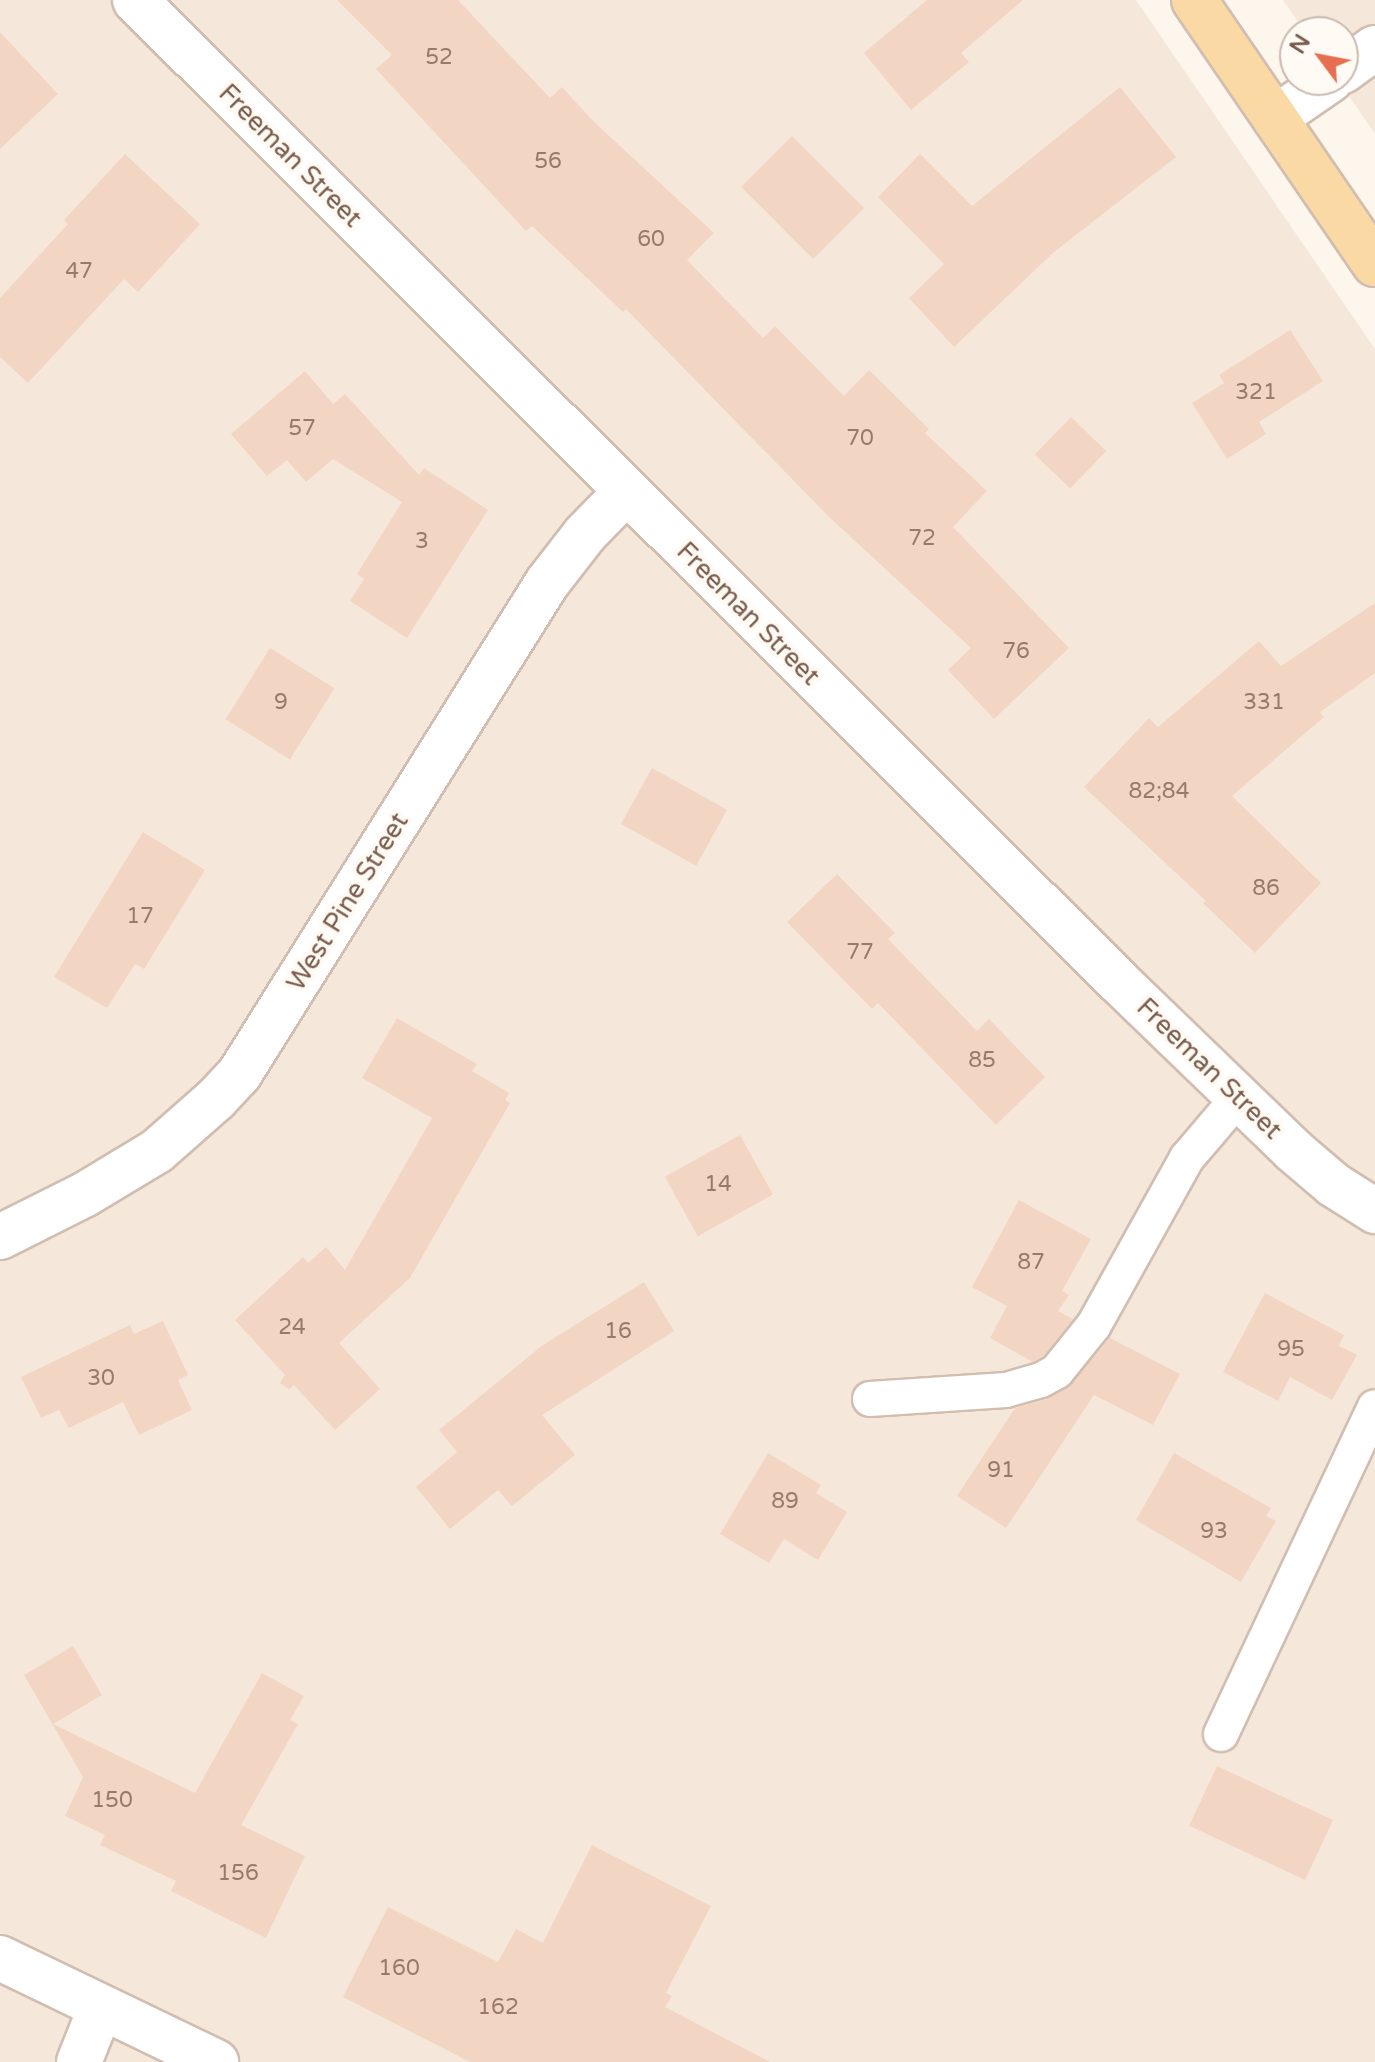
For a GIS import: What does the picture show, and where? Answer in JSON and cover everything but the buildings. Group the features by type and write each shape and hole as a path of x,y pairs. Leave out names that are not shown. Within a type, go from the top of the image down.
{"main road":[{"path":"1194,0 1375,264"}],"street":[{"name":"Freeman Street","path":"135,0 625,493 1238,1098 1334,1185 1375,1211"},
{"path":"1275,118 1307,96"},
{"name":"West Pine Street","path":"0,1237 84,1195 157,1151 207,1108 240,1073 547,583 585,534 625,493"},
{"path":"0,1958 216,2062"},
{"path":"79,2062 101,2007"}],"lane":[{"path":"870,1399 1006,1390 1041,1380 1057,1371 1094,1325 1187,1158 1238,1098"},
{"path":"1221,1734 1375,1407"}],"shaded area":[{"path":"0,0 1136,0 1375,349 1375,2062 0,2062"},
{"path":"1283,0 1375,0 1375,134 1349,96 1359,96 1359,16 1294,16"}]}
